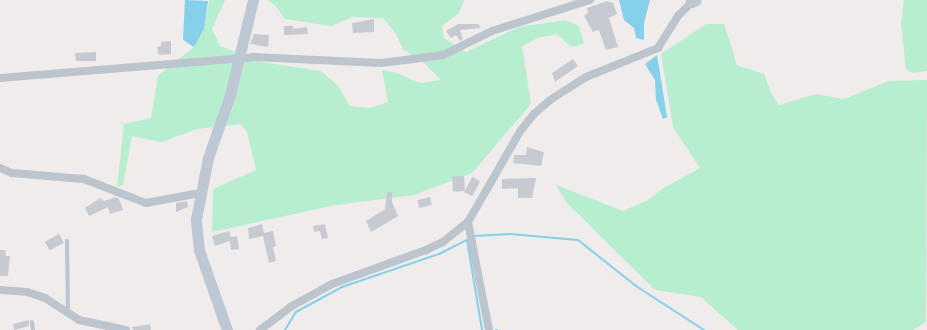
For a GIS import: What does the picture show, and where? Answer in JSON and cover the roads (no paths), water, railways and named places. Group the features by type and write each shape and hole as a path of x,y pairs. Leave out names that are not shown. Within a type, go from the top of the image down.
{"street":[{"path":"227,330 199,250 196,219 200,193 230,95 237,58 253,0"},
{"path":"0,78 237,58 381,63 443,55 492,30 590,0"},
{"path":"260,330 290,307 332,284 426,250 443,242 468,222 520,130 534,114 550,100 586,77 658,48 679,16 693,1"},
{"path":"0,168 12,173 84,179 146,203 200,193"},
{"path":"468,222 489,330"},
{"path":"0,290 27,292 45,298 79,320 126,330"}],"lane":[{"path":"67,241 68,313"},
{"path":"32,322 33,330"}],"water":[{"path":"185,0 208,1 204,29 194,47 183,40"},
{"path":"619,0 650,0 644,23 644,40 636,38 634,28 624,20"},
{"path":"657,55 667,117 663,119 656,100 655,80 645,64"}],"waterway":[{"path":"474,236 510,234 578,240 636,286 704,330"},
{"path":"285,330 296,312 342,287 439,254 468,239"},
{"path":"467,240 482,330"}]}
